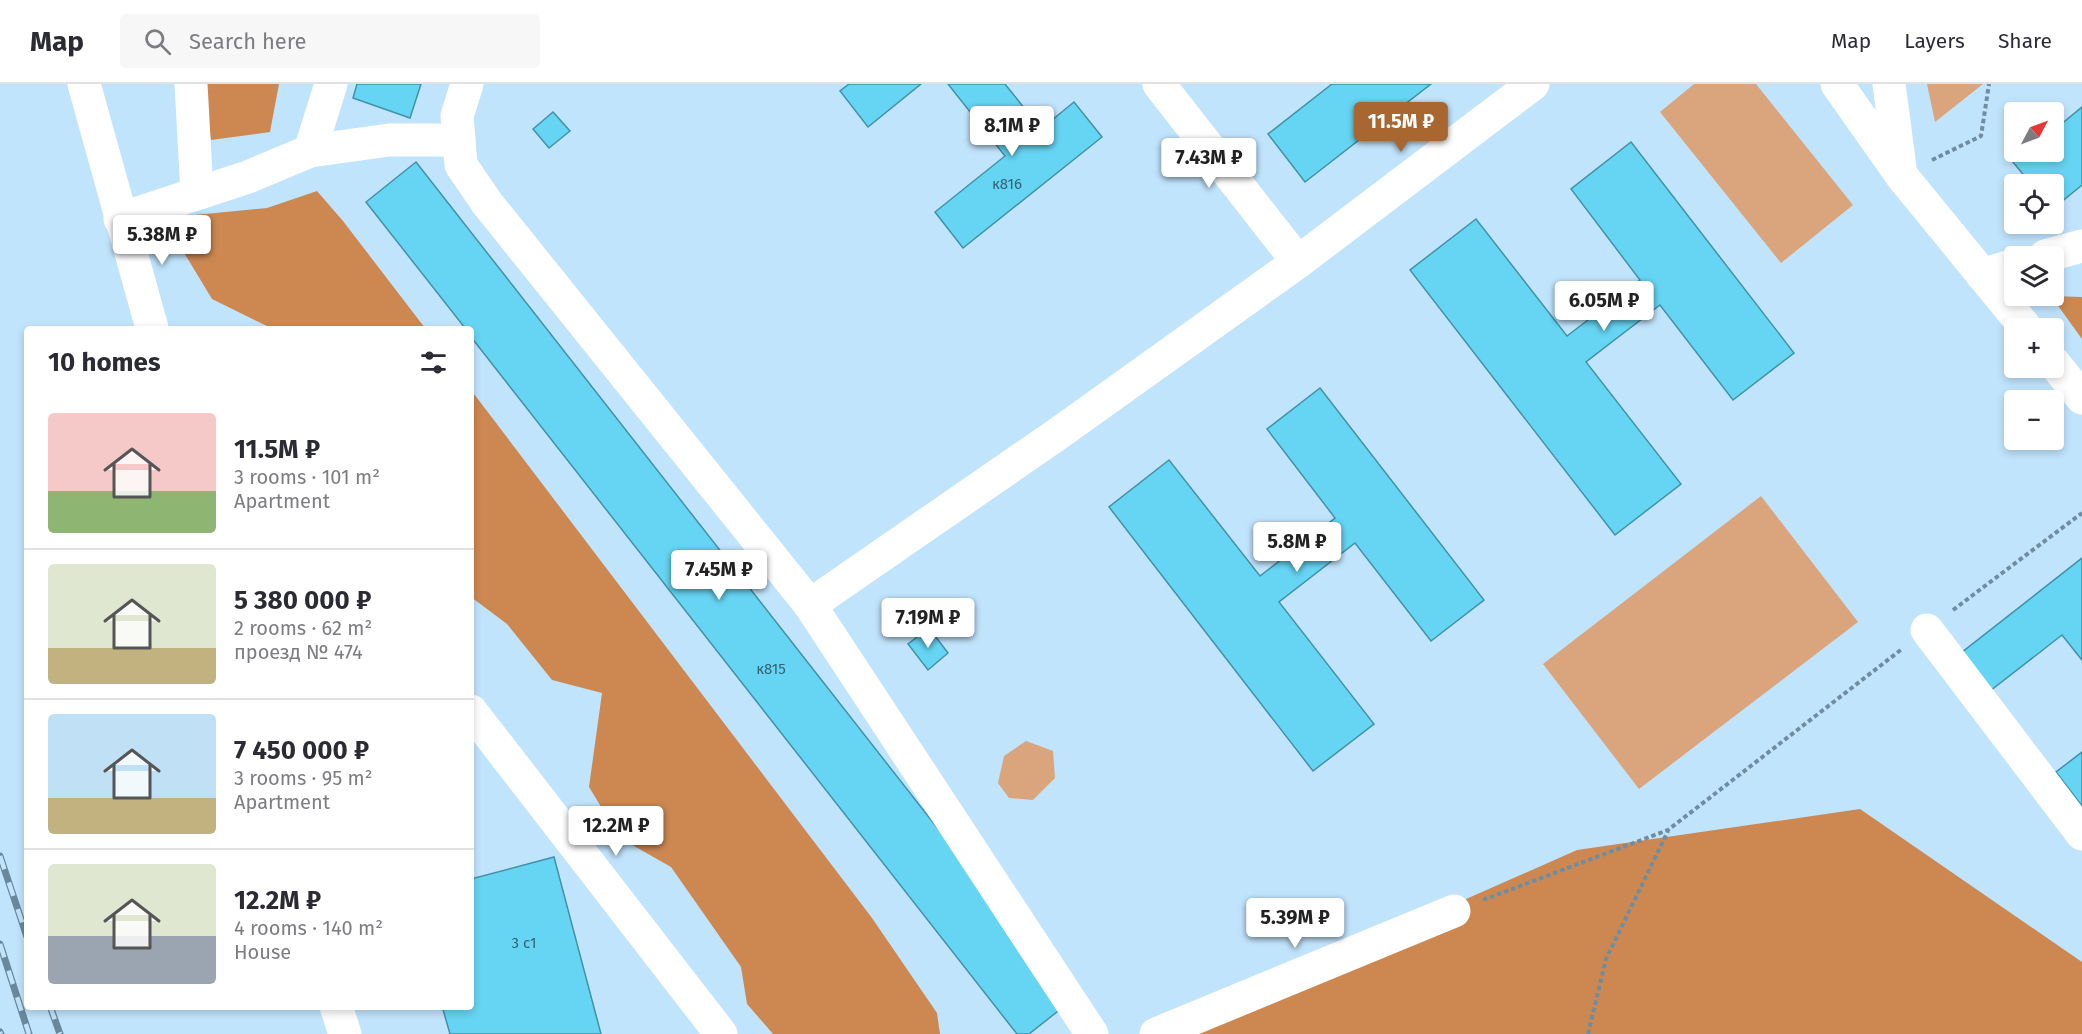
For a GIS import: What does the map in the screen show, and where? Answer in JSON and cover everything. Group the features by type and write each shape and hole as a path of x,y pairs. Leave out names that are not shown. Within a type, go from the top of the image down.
{"street":[{"path":"84,84 151,326"},
{"path":"191,84 197,193"},
{"path":"310,151 331,84"},
{"path":"466,84 457,116 461,165 487,203 810,605 1092,1034"},
{"path":"1159,84 1298,262"},
{"path":"810,605 1059,433 1298,262 1533,84"},
{"path":"1837,84 1901,175 2018,318"},
{"path":"1888,84 1901,175"},
{"path":"120,219 248,177 310,151 389,140 459,140"},
{"path":"2064,251 2082,246"},
{"path":"1982,275 2004,268"},
{"path":"2064,376 2082,398"},
{"path":"1927,630 2082,834"},
{"path":"474,715 721,1034"},
{"path":"1156,1034 1454,911"},
{"path":"337,1010 345,1034"}],"path":[{"path":"1901,175 1981,136 1989,84"},
{"path":"1454,911 1668,830 2082,513"},
{"path":"1588,1034 1606,959 1668,830"}],"shaded area":[{"path":"202,84 279,84 270,132 211,140 202,96"},
{"path":"1694,84 1756,84 1853,205 1781,263 1660,112"},
{"path":"1927,84 1983,84 1935,122"},
{"path":"317,191 343,221 423,326 267,326 212,299 183,251 195,215 267,208"},
{"path":"2064,296 2082,297 2082,339 2058,306 2064,306"},
{"path":"474,394 872,918 937,1013 940,1034 773,1034 747,1004 741,967 671,867 620,838 589,787 602,693 552,680 507,624 474,599"},
{"path":"1761,496 1858,622 1639,789 1543,664"},
{"path":"1026,741 1053,751 1055,778 1033,800 1009,798 998,783 1004,756"},
{"path":"1860,809 2082,962 2082,1034 1161,1034 1577,850"}],"building":[{"path":"357,84 421,84 410,118 353,98"},
{"path":"849,84 921,84 868,127 840,91"},
{"path":"948,84 1005,84 1041,129 1074,102 1102,137 963,248 935,212 1005,156"},
{"path":"1332,84 1431,84 1305,182 1268,134"},
{"path":"2082,107 2082,185 2064,200 2064,174 2023,174 2013,162 2064,162 2064,122"},
{"path":"553,112 570,131 549,148 533,129"},
{"path":"1631,142 1794,353 1733,400 1660,305 1586,362 1681,484 1615,535 1410,270 1476,219 1567,336 1640,280 1571,189"},
{"path":"416,162 1072,1000 1029,1034 1017,1034 474,341 474,326 463,326 366,202"},
{"path":"1320,388 1484,600 1431,641 1355,543 1279,602 1374,724 1313,771 1109,507 1169,460 1260,576 1335,518 1267,429"},
{"path":"2082,558 2082,660 2062,635 1990,691 1961,653"},
{"path":"929,628 948,653 928,670 908,644"},
{"path":"2082,752 2082,806 2056,772"},
{"path":"554,857 601,1034 450,1034 443,1010 474,1010 474,878"}],"railway":[{"path":"0,856 24,928"},
{"path":"0,944 29,1034"},
{"path":"51,1010 60,1034"}]}
